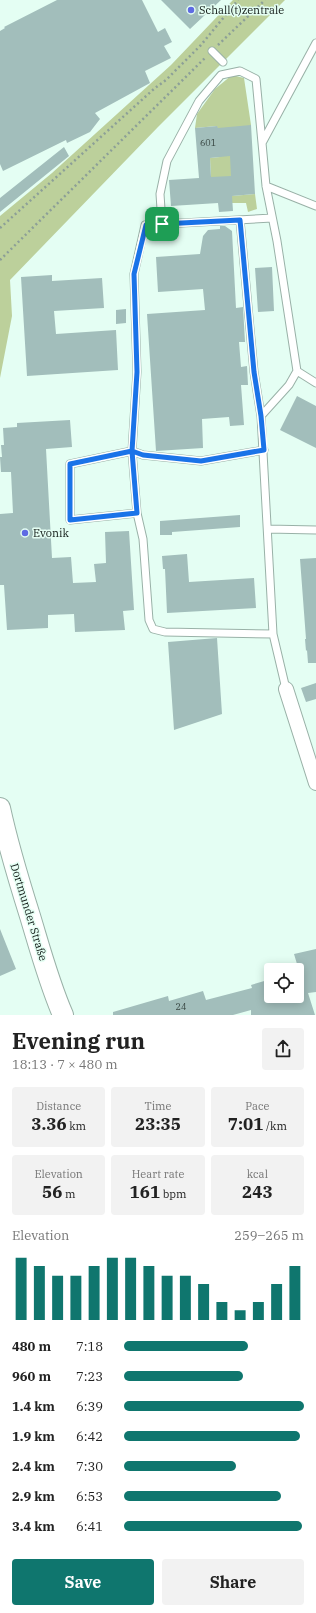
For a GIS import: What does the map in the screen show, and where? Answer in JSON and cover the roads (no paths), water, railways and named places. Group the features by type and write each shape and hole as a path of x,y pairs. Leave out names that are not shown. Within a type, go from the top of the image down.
{"main road":[{"name":"Dortmunder Straße","path":"0,808 5,830 46,969 62,1015"}],"street":[{"path":"286,689 316,783"}],"lane":[{"path":"262,143 316,43"},
{"path":"212,51 223,62"},
{"path":"162,224 160,194 167,161 199,101 221,75 240,71 256,79 266,186 297,371 289,385 261,416"},
{"path":"266,186 316,206"},
{"path":"272,218 146,225 134,274 137,372 132,451 137,513 143,539 149,620 153,629 165,632 273,634"},
{"path":"240,220 254,372 261,416 264,450 273,634 286,689"},
{"path":"297,371 316,383"},
{"path":"137,513 70,520 70,464 132,451 143,455 201,461 264,450"},
{"path":"268,529 316,530"}],"place":[{"name":"Schall(t)zentrale","path":"191,10"},
{"name":"Evonik","path":"25,533"}]}
